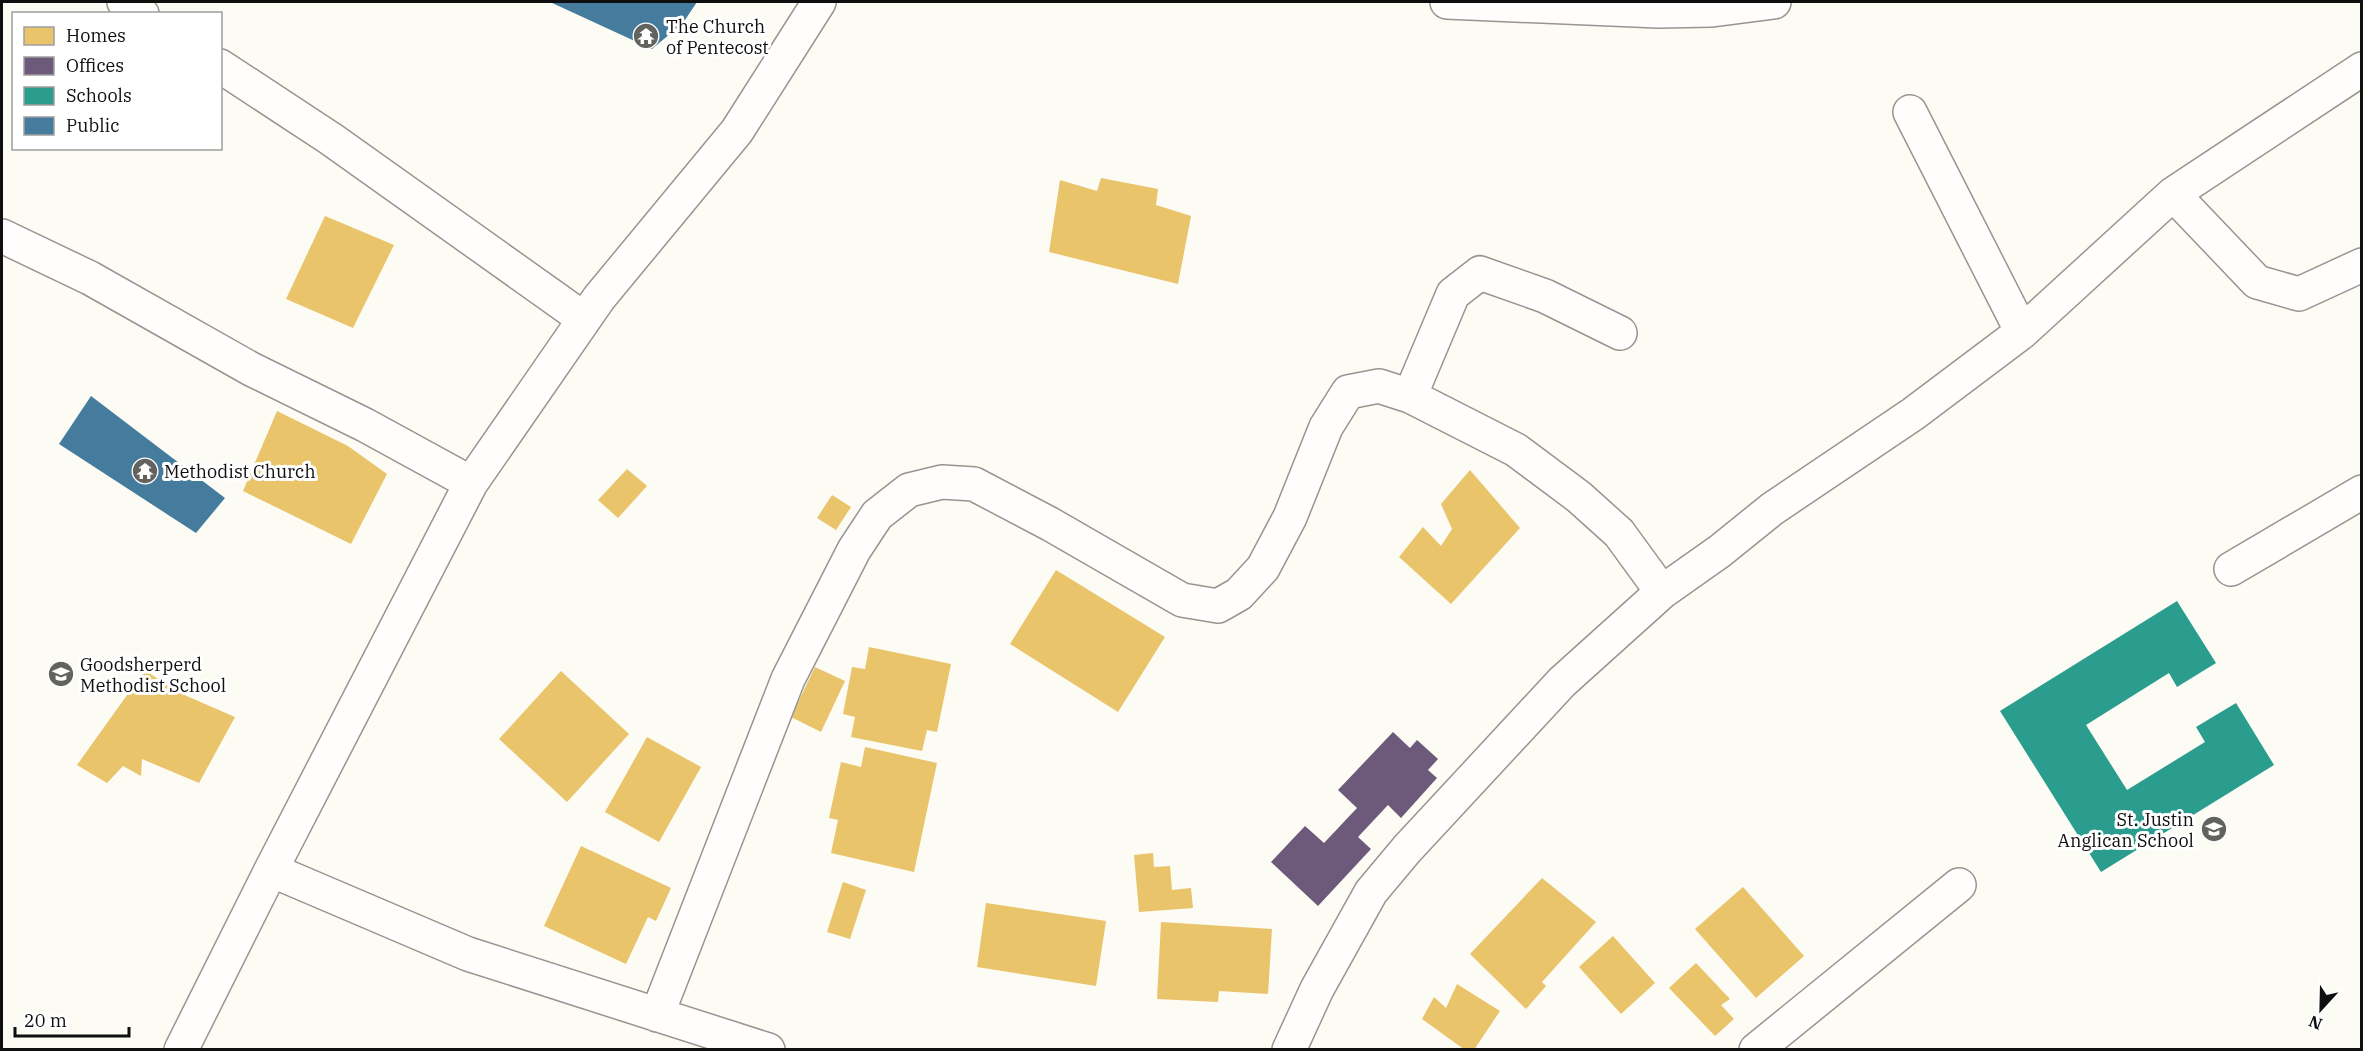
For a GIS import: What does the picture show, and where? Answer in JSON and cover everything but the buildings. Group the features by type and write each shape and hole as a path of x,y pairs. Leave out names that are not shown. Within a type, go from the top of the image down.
{"street":[{"path":"124,2 139,12"},
{"path":"181,1050 271,870 471,483 599,298 737,131 819,2"},
{"path":"1446,2 1658,6 1712,10 1774,2"},
{"path":"222,67 331,139 584,319"},
{"path":"1289,1050 1332,961 1378,883 1562,682 1662,592 1720,551 1772,509 1913,414 2022,332 2173,194 2361,69"},
{"path":"1910,112 2022,332"},
{"path":"2173,194 2257,282 2299,294 2361,265"},
{"path":"2,236 90,278 250,369 365,425 471,483"},
{"path":"1410,396 1453,294 1479,273 1545,296 1620,333"},
{"path":"657,1015 788,679 854,550 877,514 909,490 942,482 974,484 1050,524 1182,600 1218,606 1239,594 1263,568 1290,517 1326,427 1348,392 1379,386 1410,396 1516,450 1579,497 1619,533 1662,592"},
{"path":"2231,569 2361,492"},
{"path":"271,870 468,954 768,1050"},
{"path":"1756,1050 1959,885"}],"place":[{"name":"The Church of Pentecost","path":"646,36"},
{"name":"Methodist Church","path":"145,471"},
{"name":"Goodsherperd Methodist School","path":"61,674"},
{"name":"St. Justin Anglican School","path":"2214,829"}]}
